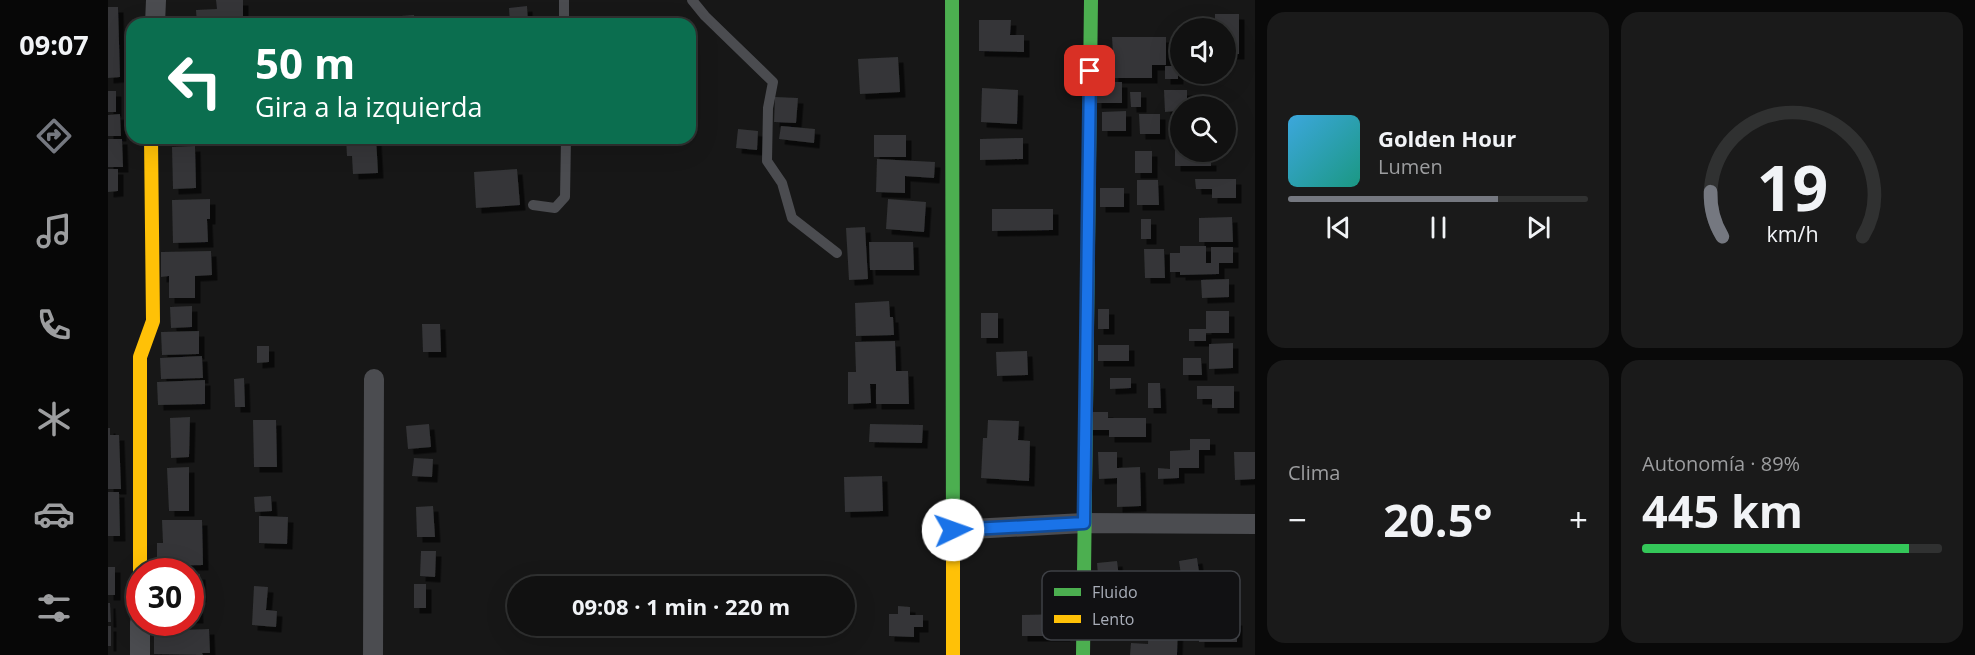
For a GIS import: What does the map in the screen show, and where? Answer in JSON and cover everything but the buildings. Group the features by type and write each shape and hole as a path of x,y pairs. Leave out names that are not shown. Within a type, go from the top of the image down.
{"street":[{"path":"155,18 156,0"},
{"path":"952,0 953,655"},
{"path":"1084,571 1090,0"},
{"path":"140,558 140,357 153,321 151,144"},
{"path":"373,655 374,379"},
{"path":"953,530 1084,523 1255,525"},
{"path":"140,636 140,655"},
{"path":"1083,640 1083,655"}],"lane":[{"path":"564,0 564,18"},
{"path":"692,0 705,16 773,82 768,108 767,161 782,183 792,218 837,253"},
{"path":"533,205 555,208 565,197 566,144"}],"traffic: fast":[{"path":"952,0 953,552"},
{"path":"1084,571 1091,0"},
{"path":"1083,640 1083,655"}],"traffic: slow":[{"path":"140,558 140,357 153,321 151,144"},
{"path":"953,552 953,655"}],"route":[{"path":"953,530 1084,523 1090,71"}]}
